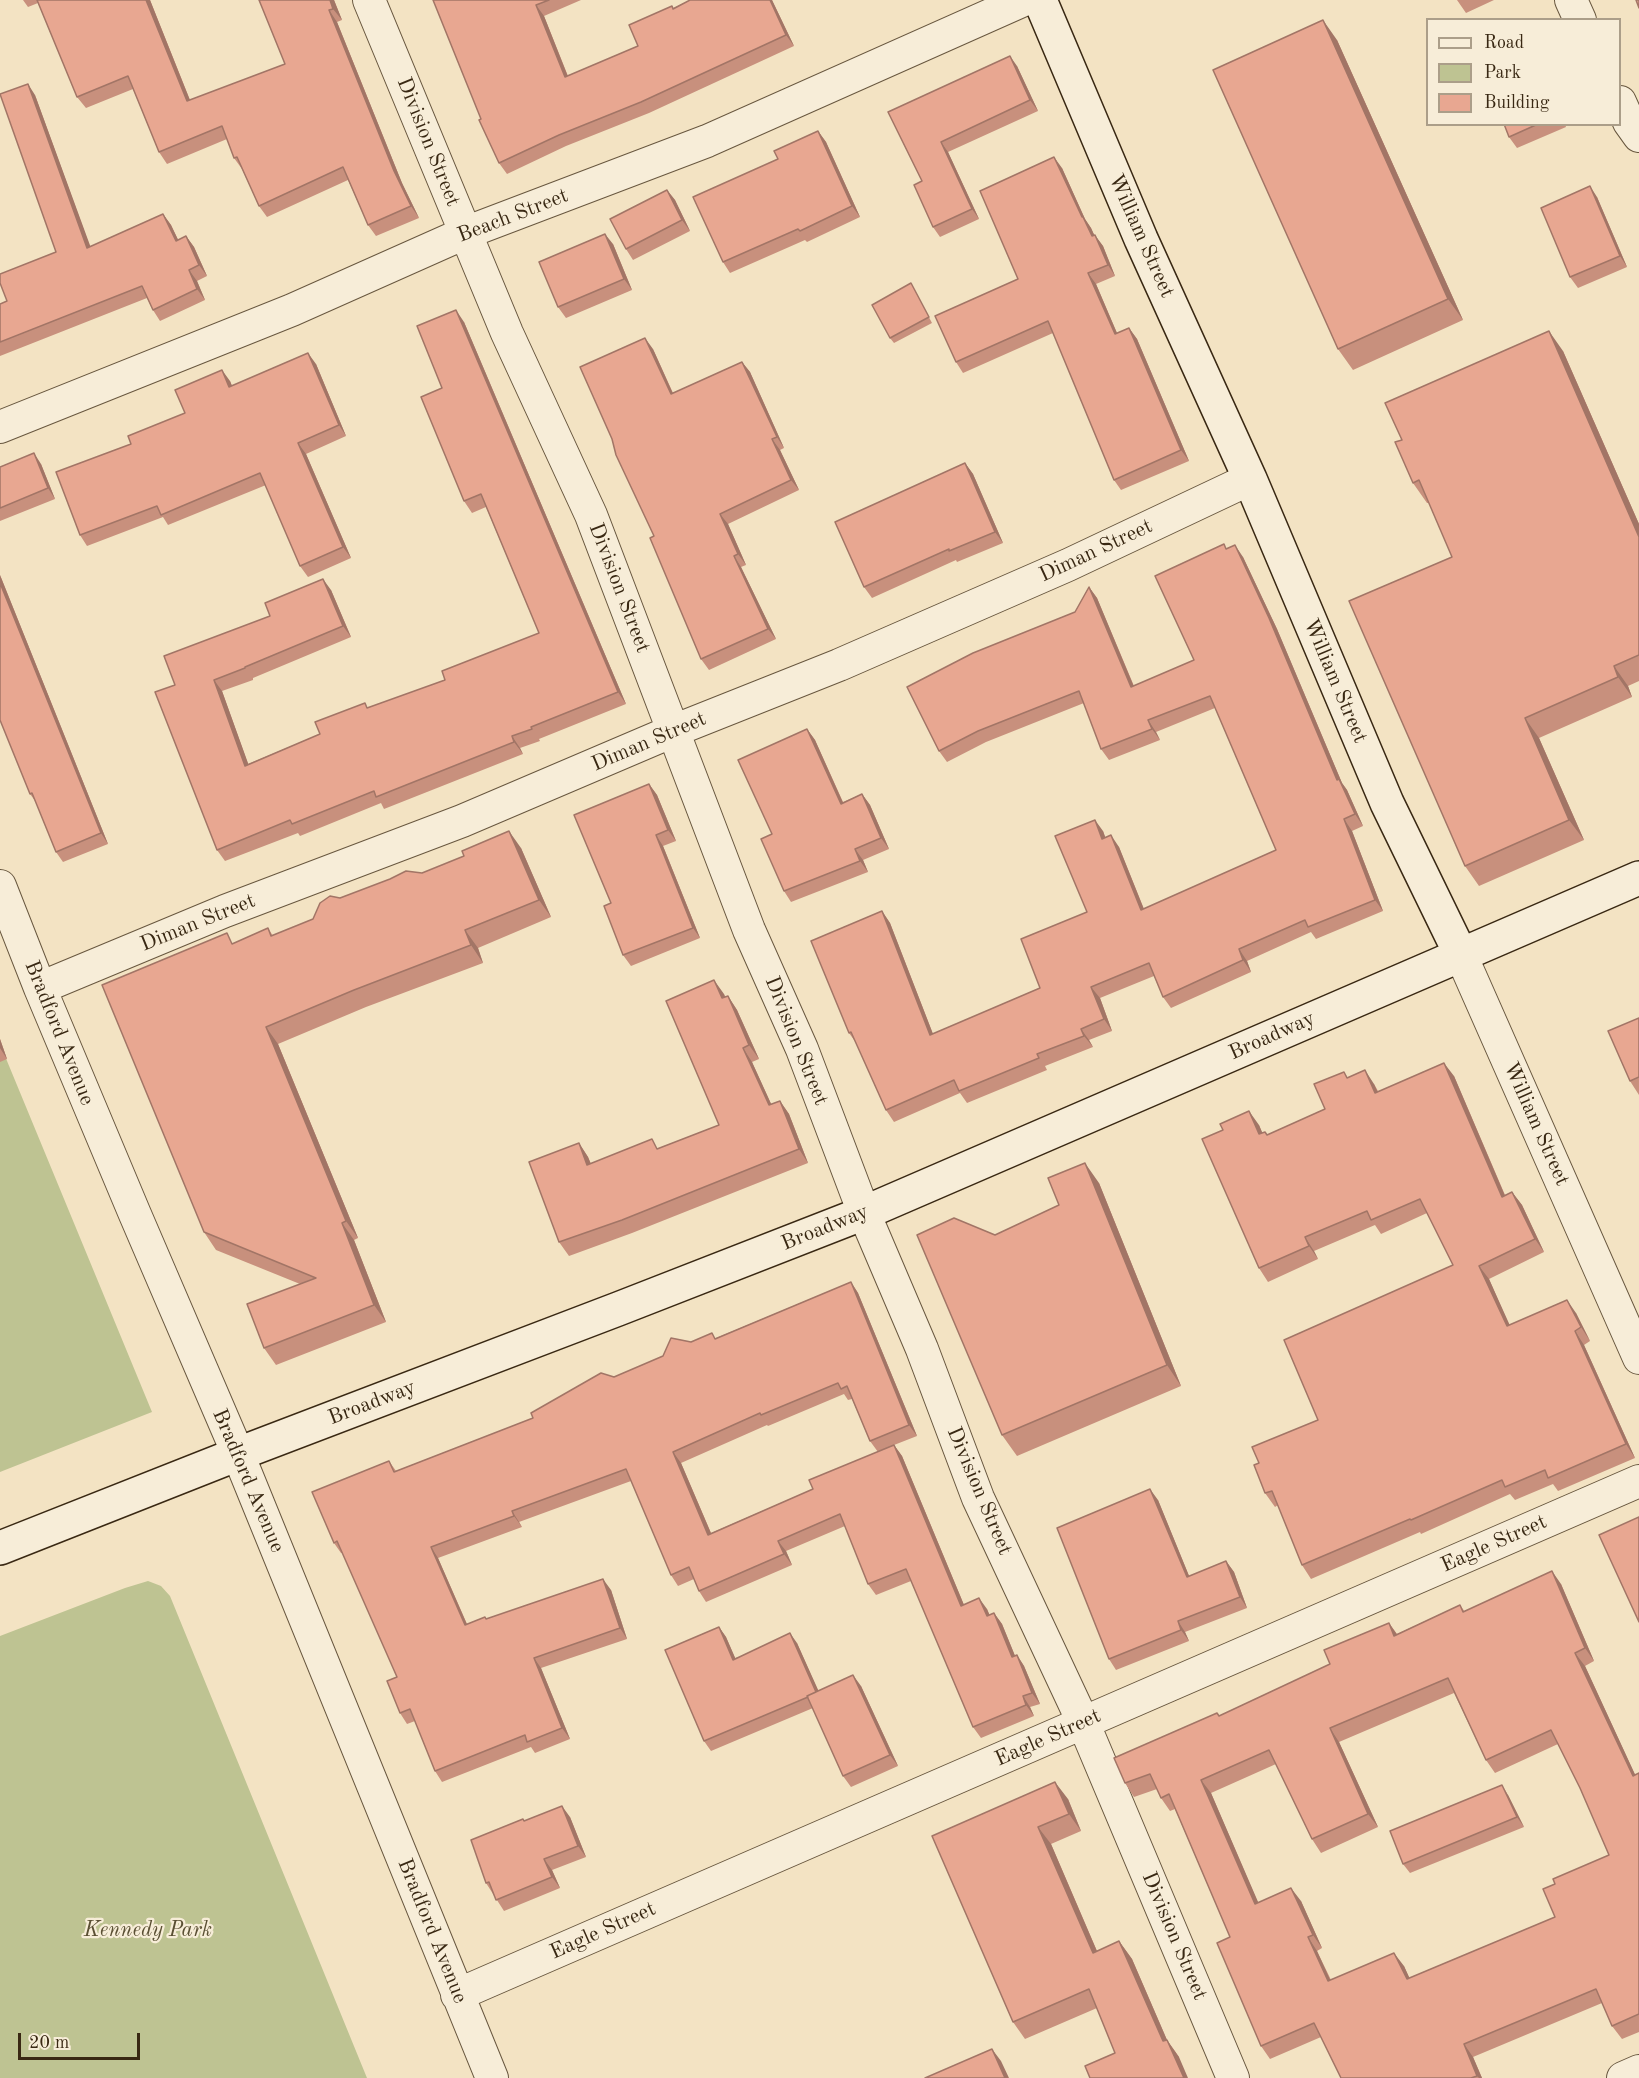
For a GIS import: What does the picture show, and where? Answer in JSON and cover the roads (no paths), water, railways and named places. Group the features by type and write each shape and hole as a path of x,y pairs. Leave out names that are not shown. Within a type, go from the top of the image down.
{"main road":[{"name":"William Street","path":"1041,0 1142,239 1250,479 1388,802 1461,955"},
{"name":"Broadway","path":"0,1548 864,1213 1639,878"}],"street":[{"name":"Division Street","path":"369,0 507,333 591,515 749,930 802,1049 864,1213 922,1349 978,1498 1083,1722 1233,2078"},
{"name":"Beach Street","path":"0,427 292,310 465,233 707,141 1024,0"},
{"path":"1571,0 1579,18"},
{"path":"1621,104 1629,122 1639,136"},
{"name":"Diman Street","path":"40,988 225,911 462,821 673,731 839,664 1003,593 1250,479"},
{"name":"Bradford Avenue","path":"0,886 40,988 238,1454 492,2078"},
{"name":"William Street","path":"1461,955 1639,1358"},
{"name":"Eagle Street","path":"457,1995 1639,1481"},
{"path":"1623,2078 1639,2071"}],"park label":[{"name":"Kennedy Park","path":"148,1930"}]}
